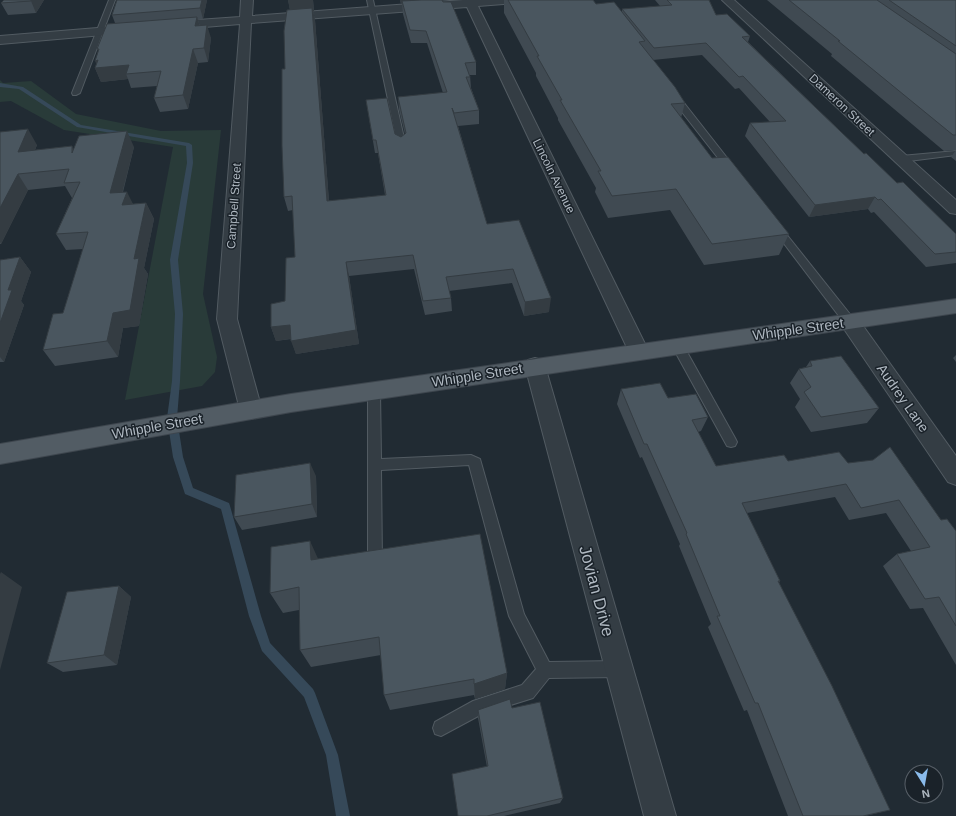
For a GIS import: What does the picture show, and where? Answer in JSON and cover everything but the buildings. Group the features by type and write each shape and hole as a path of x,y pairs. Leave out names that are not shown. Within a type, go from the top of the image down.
{"main road":[{"name":"Whipple Street","path":"0,454 250,410 535,366 956,306"}],"street":[{"name":"Campbell Street","path":"247,0 227,319 250,410"},
{"path":"160,27 245,20 372,5 518,0"},
{"name":"Dameron Street","path":"728,0 956,209"},
{"name":"Lincoln Avenue","path":"470,2 639,352"},
{"path":"0,40 145,28"},
{"name":"Audrey Lane","path":"849,321 956,475"},
{"name":"Jovian Drive","path":"535,366 660,816"}],"lane":[{"path":"76,93 112,0"},
{"path":"372,5 402,147"},
{"path":"668,88 736,175"},
{"path":"901,159 956,153"},
{"path":"770,219 849,321"},
{"path":"678,346 731,442"},
{"path":"374,391 375,562"},
{"path":"375,465 471,460 474,463 517,616 545,670"},
{"path":"545,670 619,669"},
{"path":"441,728 479,707 528,692 545,670"}],"shaded area":[{"path":"0,80 3,83 31,81 76,114 161,131 221,130 203,294 217,357 215,372 202,386 125,400 173,147 64,130 11,101 0,102"}],"waterway":[{"path":"0,85 21,88 79,126 189,145 190,163 174,260 179,314 176,381 172,418 178,457 189,491 225,506 255,616 266,647 309,693 332,755 343,816"}]}
